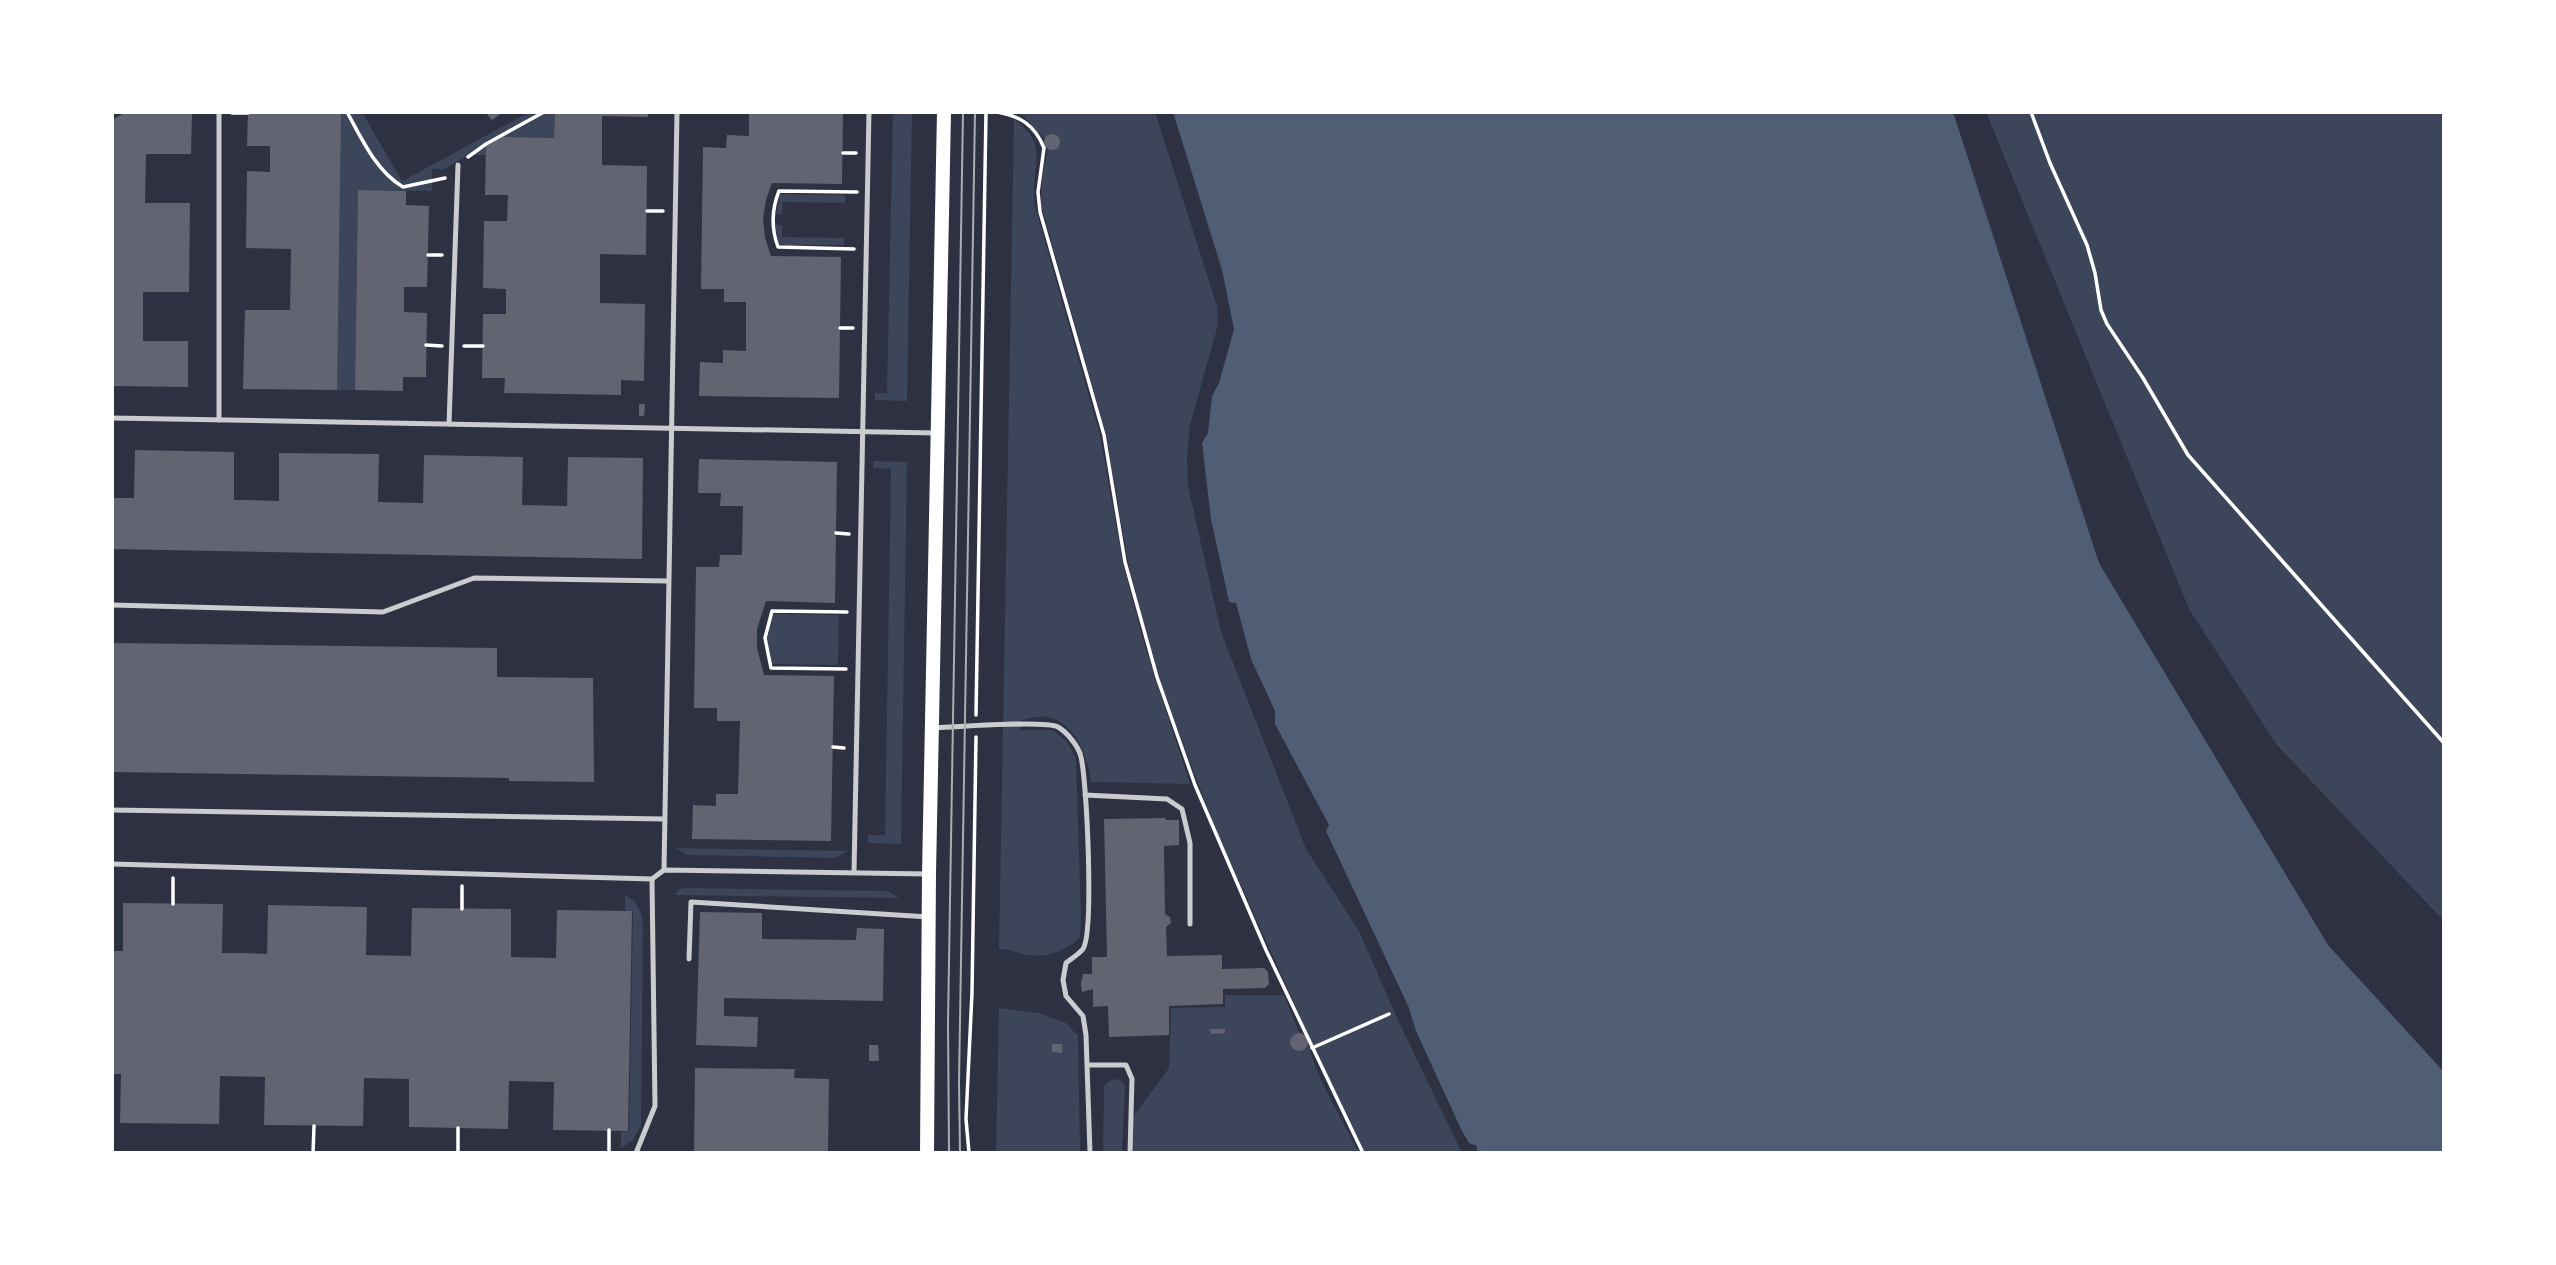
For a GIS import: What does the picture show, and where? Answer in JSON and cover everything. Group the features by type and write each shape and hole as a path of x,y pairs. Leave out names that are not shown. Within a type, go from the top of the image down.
{"main road":[{"path":"927,1153 929,874 934,728 944,112"}],"lane":[{"path":"664,870 677,112"},
{"path":"854,872 869,112"},
{"path":"219,113 219,420"},
{"path":"449,424 458,165"},
{"path":"112,418 939,433"},
{"path":"112,606 383,612 474,578 668,581"},
{"path":"934,728 1039,724 1058,727 1076,745 1081,755 1085,795 1088,926 1083,949 1066,963 1063,980 1066,996 1083,1016 1088,1065 1090,1153"},
{"path":"1085,795 1167,799 1182,809 1191,842 1190,925"},
{"path":"112,810 664,818"},
{"path":"112,864 652,879 664,870 929,874"},
{"path":"636,1153 655,1106 652,879"},
{"path":"689,959 691,902 930,917"},
{"path":"1088,1065 1126,1065 1132,1079 1130,1153"}],"path":[{"path":"347,112 375,161 393,181 403,187 458,176"},
{"path":"458,165 486,144 544,112"},
{"path":"969,1153 967,1119 972,993 985,112"},
{"path":"997,112 1023,119 1044,148 1038,192 1040,212 1104,435 1125,562 1157,677 1195,785 1266,950 1363,1153"},
{"path":"2031,112 2050,163 2087,245 2101,310 2119,345 2143,378 2188,455 2444,743"},
{"path":"219,113 248,113"},
{"path":"867,250 778,247 772,219 779,191 868,192"},
{"path":"859,670 771,668 765,638 772,611 860,612"},
{"path":"173,866 173,904"},
{"path":"462,874 462,909"},
{"path":"1312,1048 1389,1014"},
{"path":"313,1153 314,1126"},
{"path":"458,1128 458,1153"},
{"path":"609,1130 609,1153"}],"shaded area":[{"path":"316,112 362,112 402,181 530,112 555,112 554,138 503,137 486,146 486,155 469,155 444,169 432,169 432,191 358,190 355,390 337,390"},
{"path":"893,112 912,112 907,401 875,400 875,393 887,393"},
{"path":"1013,112 1155,112 1217,306 1218,325 1190,425 1187,457 1188,486 1221,632 1306,849 1359,931 1397,1018 1462,1153 1364,1153 1213,823 1158,677 1129,567 1106,435 1041,205 1042,177 1049,144 1023,116"},
{"path":"1173,112 1953,112 2099,563 2328,945 2444,1072 2444,1153 1477,1153 1477,1146 1469,1143 1461,1129 1416,1031 1409,1008 1326,831 1329,825 1275,724 1275,711 1251,659 1236,603 1229,602 1211,519 1202,443 1208,433 1212,396 1219,383 1234,329 1222,270"},
{"path":"1986,112 2444,112 2444,921 2276,744 2189,609"},
{"path":"1014,119 1026,129 1036,149 1035,206 1100,435 1123,564 1144,643 1190,784 1091,782 1079,743 1066,727 1048,717 1021,720 1020,730 1053,730 1067,742 1076,758 1080,938 1068,947 1035,956 999,949"},
{"path":"780,194 845,195 845,203 783,202 782,214 776,214"},
{"path":"775,224 782,225 782,237 844,238 844,245 779,245"},
{"path":"873,461 907,462 901,844 868,843 868,835 885,835 891,469 873,468"},
{"path":"773,614 839,615 838,665 772,664 767,639"},
{"path":"676,848 847,851 836,858 687,855"},
{"path":"678,890 888,891 899,898 675,895"},
{"path":"625,894 638,907 643,924 641,1126 633,1140 621,1148 621,1132 629,1131 633,912 625,910"},
{"path":"1225,995 1284,995 1299,1032 1307,1037 1321,1080 1359,1153 1131,1153 1133,1117 1169,1068 1171,1008 1225,1007"},
{"path":"999,1008 1038,1013 1066,1023 1078,1036 1080,1153 996,1153"},
{"path":"1116,1079 1122,1081 1125,1087 1122,1153 1103,1153 1104,1086"}],"building":[{"path":"126,112 192,112 191,154 146,154 145,203 190,203 189,292 143,292 143,341 188,341 188,387 112,386 112,120"},
{"path":"248,112 341,114 337,390 243,389 245,310 290,310 291,249 246,248 247,171 270,172 270,146 247,146"},
{"path":"485,112 503,112 492,120"},
{"path":"555,112 648,112 648,117 602,116 602,165 647,166 646,255 600,254 600,303 645,304 644,381 621,380 621,395 504,393 505,378 482,378 483,314 506,314 506,289 483,288 484,221 507,221 508,195 485,195 486,146 503,137 554,138"},
{"path":"749,112 843,112 842,184 772,183 763,219 771,256 841,257 839,398 699,396 700,362 723,363 723,350 746,351 746,302 724,302 724,289 701,289 703,147 726,148 727,135 749,136"},
{"path":"1049,134 1055,134 1060,142 1058,148 1049,150 1044,145 1044,139"},
{"path":"358,190 406,191 406,205 429,206 427,287 404,287 404,312 427,313 426,377 403,377 403,391 355,390"},
{"path":"639,404 645,404 644,416 639,416"},
{"path":"135,450 234,452 234,500 279,501 279,453 379,454 378,502 423,503 424,455 523,457 522,505 567,506 568,457 643,458 642,559 112,549 112,498 134,498"},
{"path":"699,459 837,462 835,603 766,601 757,629 757,648 764,675 834,676 831,841 692,839 693,805 716,806 716,794 738,794 740,721 717,721 717,708 694,708 696,567 719,567 720,555 742,555 743,506 720,506 721,493 698,493"},
{"path":"112,643 497,648 497,677 593,678 594,782 509,781 509,778 112,772"},
{"path":"1104,819 1179,820 1179,845 1164,846 1165,914 1170,917 1171,923 1166,927 1167,956 1222,955 1222,969 1264,968 1268,972 1269,984 1265,988 1223,989 1223,1004 1169,1006 1169,1035 1109,1037 1108,1006 1093,1007 1093,989 1082,992 1081,984 1083,974 1092,974 1092,957 1107,957"},
{"path":"123,903 223,904 222,953 267,954 268,905 367,907 366,955 411,956 412,908 511,909 511,957 556,958 557,910 632,911 628,1131 553,1130 554,1082 509,1081 508,1129 409,1127 409,1079 364,1078 363,1126 264,1125 265,1077 220,1076 219,1124 120,1123 121,1074 112,1074 112,951 123,951"},
{"path":"700,912 762,913 762,939 856,940 857,928 884,929 883,1001 724,998 724,1016 758,1017 757,1047 696,1045"},
{"path":"1210,1029 1225,1029 1225,1033 1211,1034"},
{"path":"1299,1033 1305,1036 1308,1042 1305,1048 1299,1051 1293,1048 1290,1042 1293,1036"},
{"path":"1052,1044 1062,1044 1062,1053 1052,1052"},
{"path":"869,1045 878,1045 879,1061 869,1061"},
{"path":"695,1068 795,1069 794,1078 829,1079 828,1153 694,1153"}],"tram line":[{"path":"949,1153 948,1023 963,112"},
{"path":"960,1153 975,112"}]}
